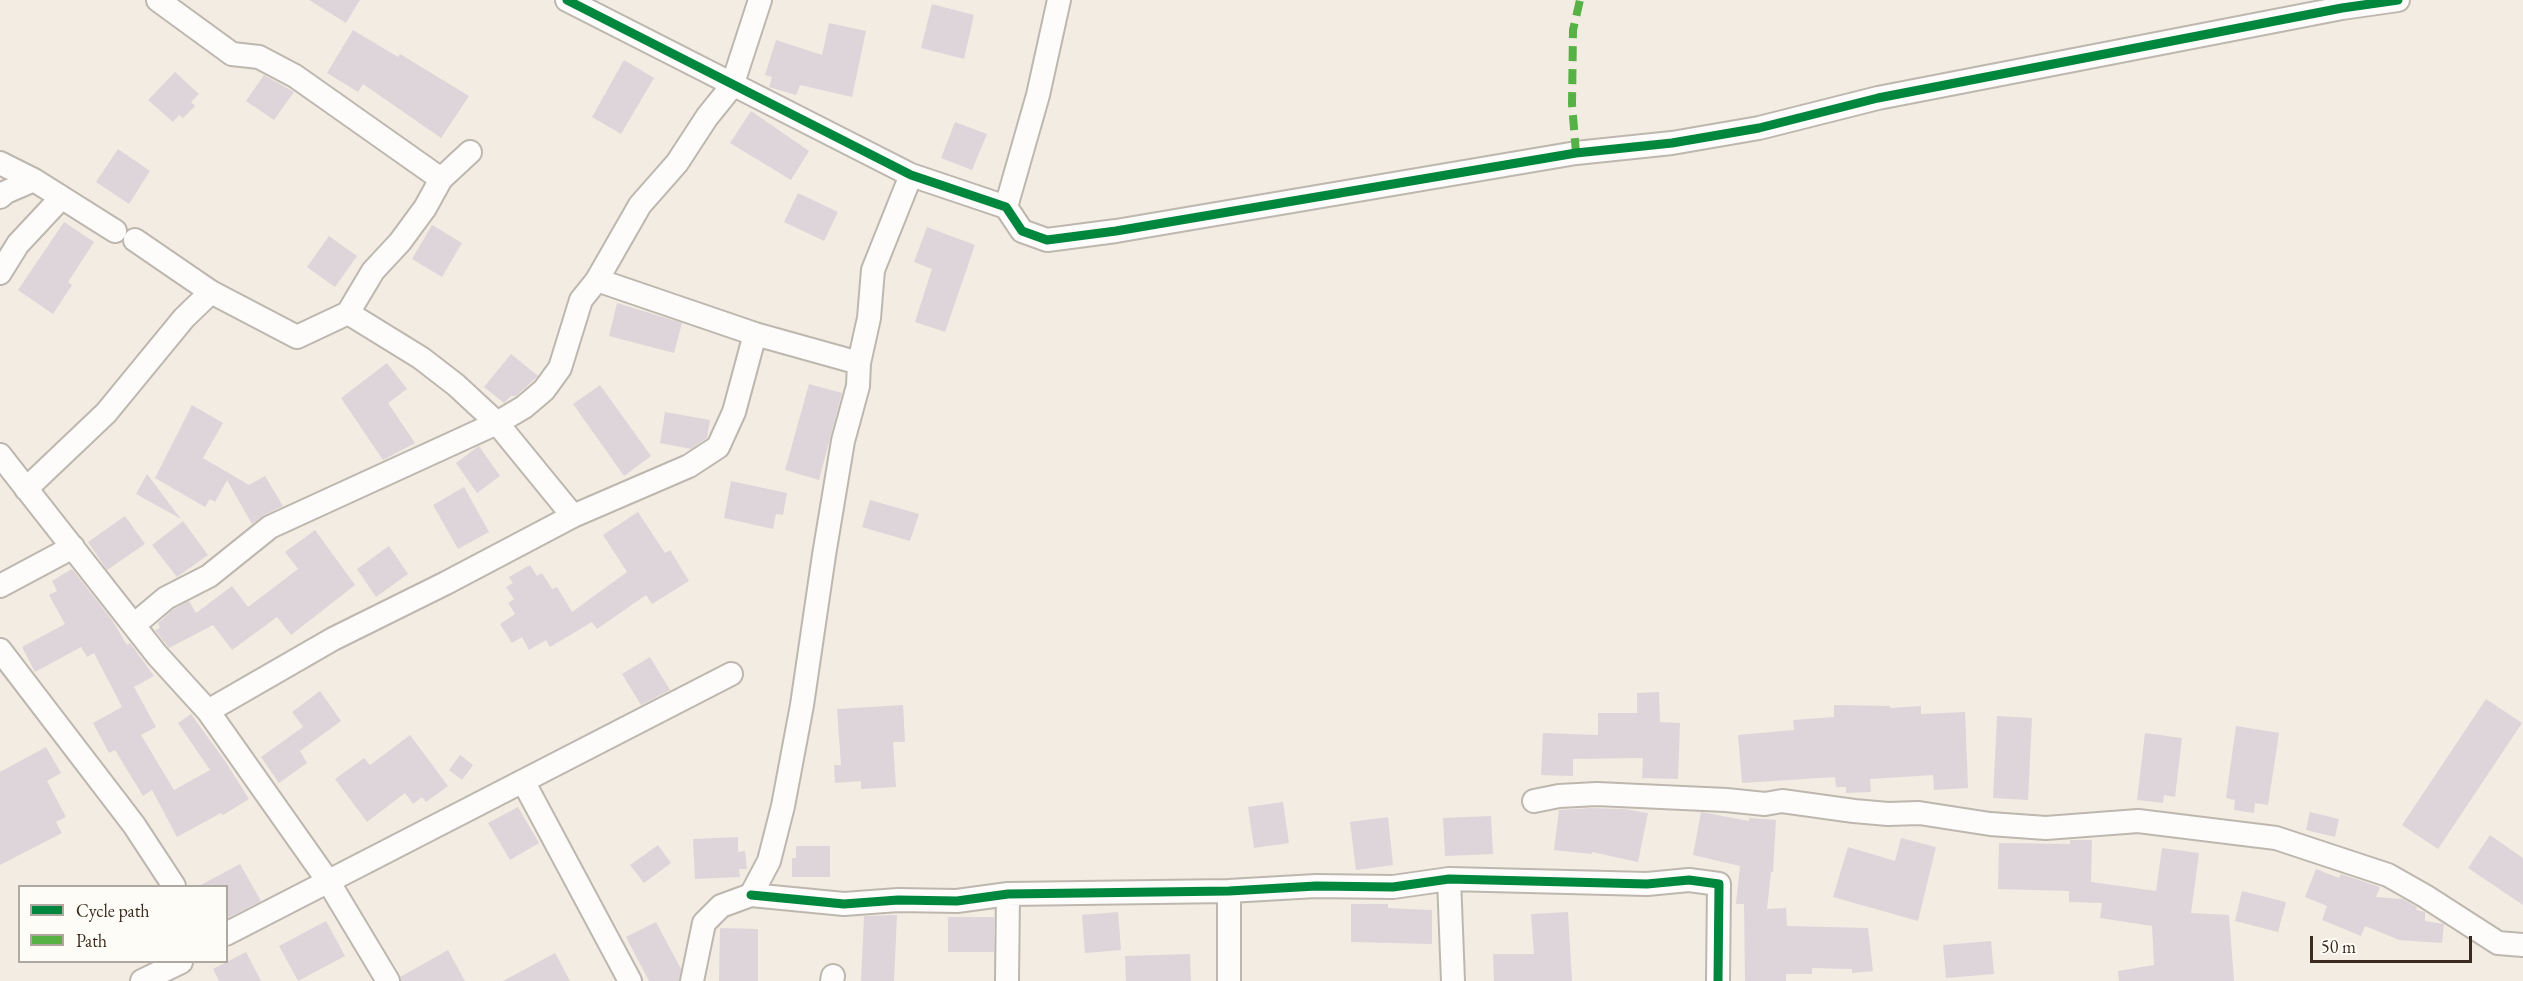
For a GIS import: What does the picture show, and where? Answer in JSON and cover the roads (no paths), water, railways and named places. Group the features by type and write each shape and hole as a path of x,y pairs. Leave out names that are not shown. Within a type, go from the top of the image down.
{"street":[{"path":"158,0 232,54 259,57 295,76 441,179"},
{"path":"567,0 732,86 911,175 1006,207 1022,231 1047,240 1116,231 1576,153 1672,143 1759,128 1889,95 2342,8 2398,0"},
{"path":"134,625 166,598 209,576 270,527 497,423 524,407 544,390 560,368 581,300 597,280 640,205 677,163 707,117 732,86 760,0"},
{"path":"1006,207 1038,95 1054,2"},
{"path":"135,240 212,292 297,337 348,313 373,271 400,242 425,208 441,179 470,152"},
{"path":"0,163 34,180 115,231"},
{"path":"751,895 768,861 783,806 802,705 843,441 858,386 859,363 869,318 873,270 911,175"},
{"path":"0,197 34,180"},
{"path":"0,273 18,244 61,198"},
{"path":"597,280 755,334 859,363"},
{"path":"26,489 106,413 184,318 212,292"},
{"path":"348,313 421,358 456,385 497,423 573,516"},
{"path":"208,711 333,639 573,516 689,466 718,447 734,412 755,334"},
{"path":"0,455 157,655 208,711 328,881 388,981"},
{"path":"0,586 73,547"},
{"path":"0,650 134,825 173,885"},
{"path":"228,933 731,674"},
{"path":"523,781 630,981"},
{"path":"1534,801 1559,796 1598,794 1765,804 1782,801 1887,814 1919,813 1990,824 2046,828 2138,821 2276,838 2388,875 2498,943 2523,945"},
{"path":"692,981 704,923 721,906 751,895 844,904 898,900 957,901 1008,894 1229,891 1316,886 1393,887 1449,879 1647,884 1689,880 1719,884 1718,981"},
{"path":"1449,879 1453,981"},
{"path":"1229,891 1229,981"},
{"path":"1007,981 1008,894"},
{"path":"142,981 179,963"}]}
